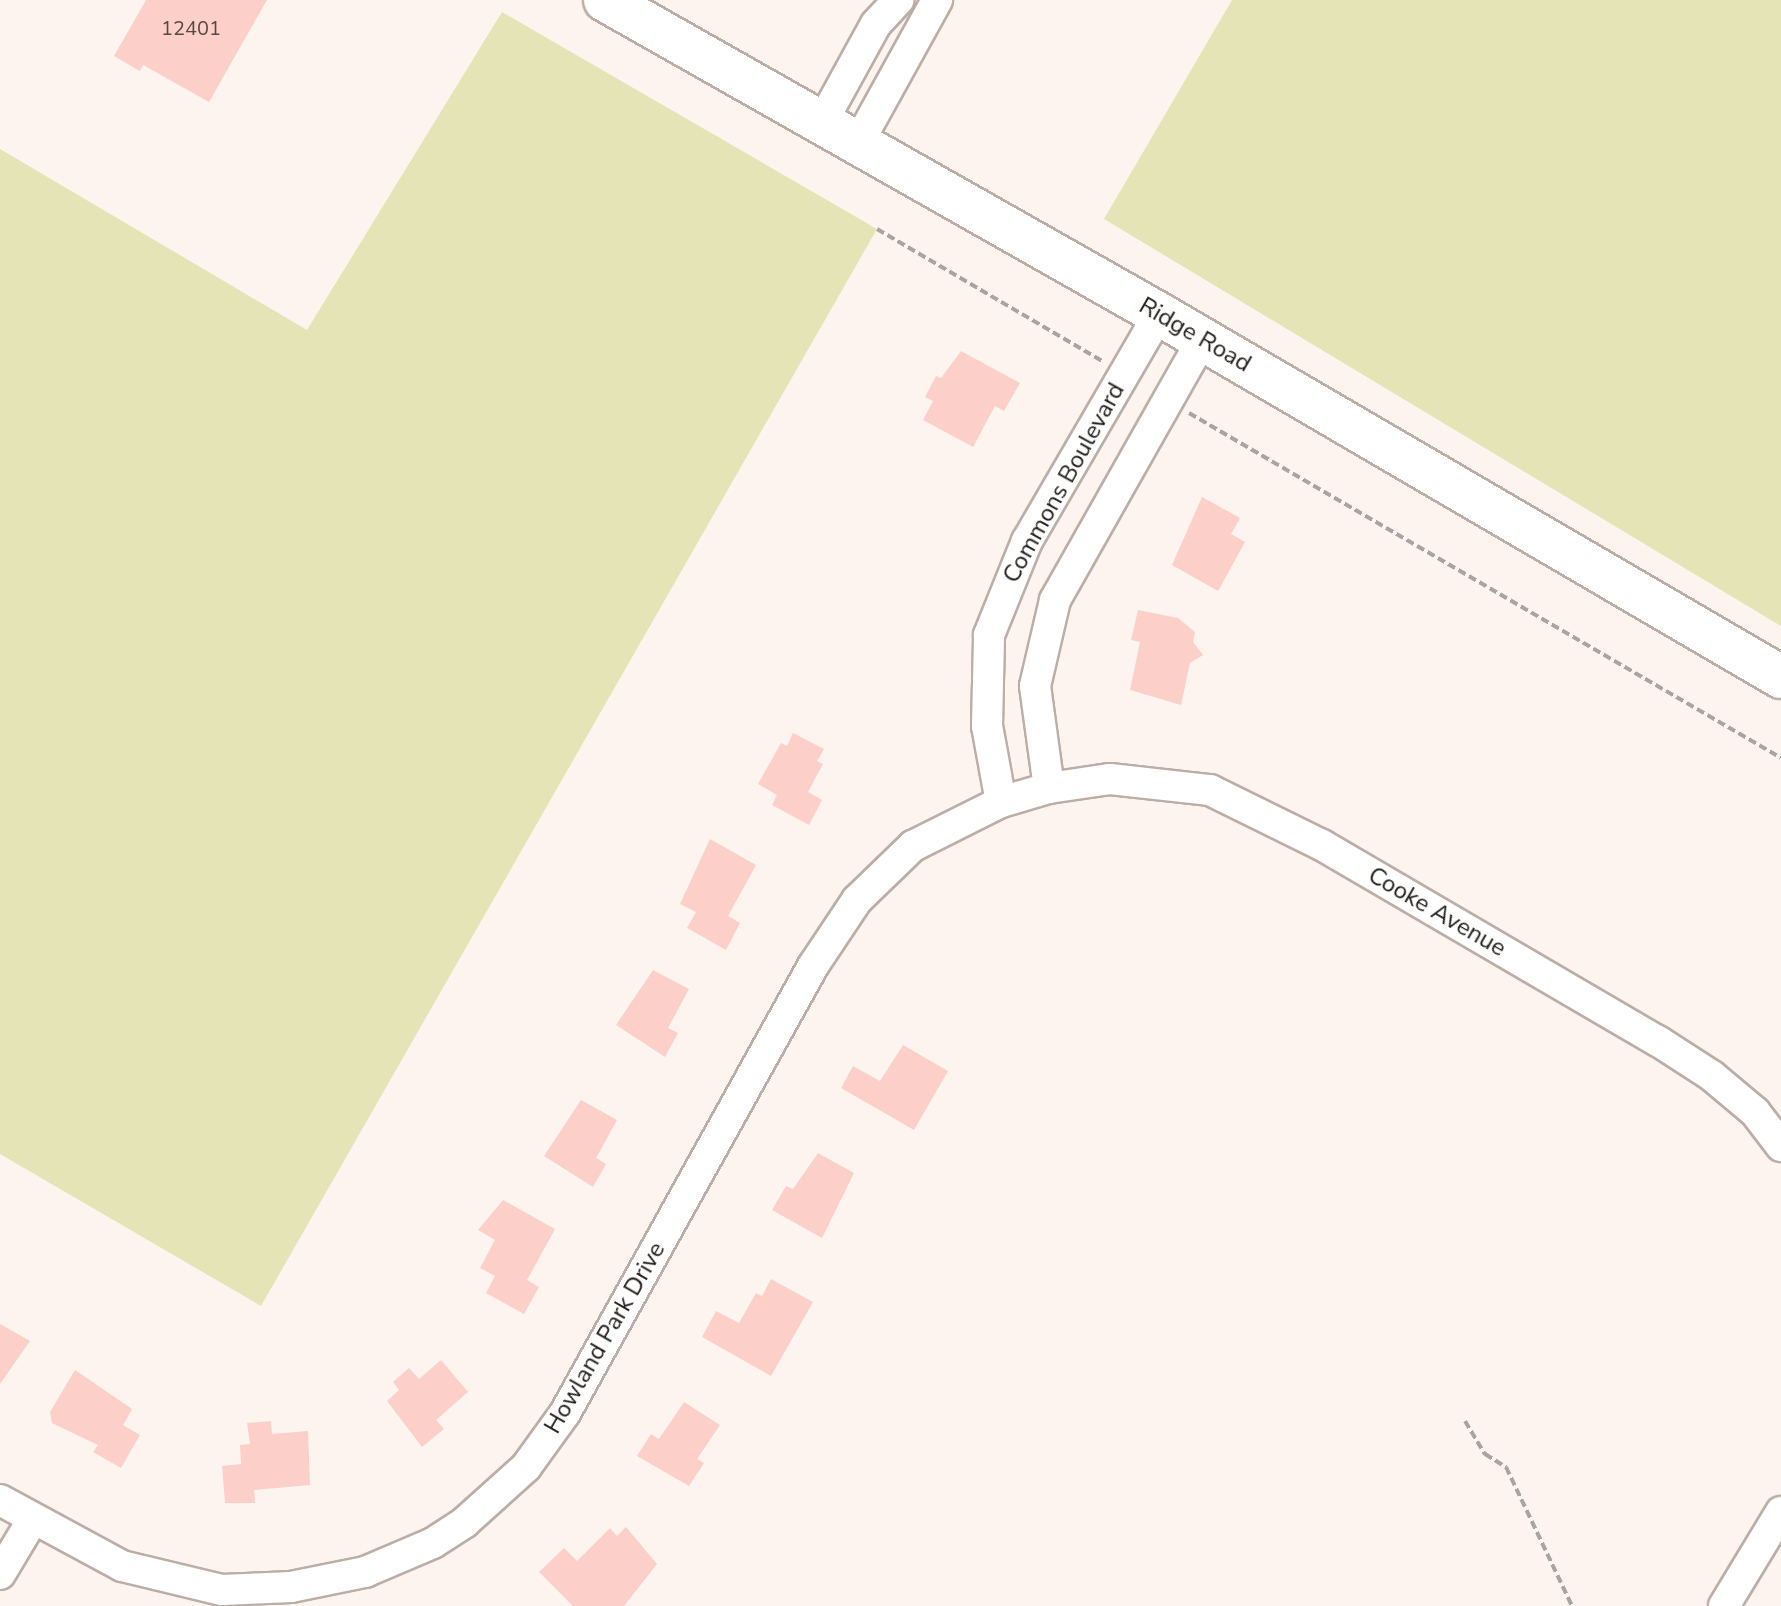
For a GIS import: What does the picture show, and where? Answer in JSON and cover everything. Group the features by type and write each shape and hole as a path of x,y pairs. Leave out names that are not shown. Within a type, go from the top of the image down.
{"street":[{"name":"Ridge Road","path":"605,0 1159,314 1781,677"},
{"path":"821,124 876,24 898,0"},
{"path":"857,145 937,0"},
{"name":"Commons Boulevard","path":"1001,802 987,726 989,635 1027,541 1159,314"},
{"name":"Commons Boulevard","path":"1049,788 1035,686 1055,600 1202,340"},
{"name":"Cooke Avenue","path":"1049,788 1110,779 1162,781 1210,790 1280,824 1702,1069 1755,1112 1781,1146"},
{"name":"Howland Park Drive","path":"0,1500 122,1566 191,1585 256,1591 322,1584 365,1572 433,1543 465,1522 526,1467 565,1413 813,966 857,900 913,846 1001,802 1049,788"},
{"path":"1724,1606 1781,1512"},
{"path":"0,1574 33,1519"}],"path":[{"path":"877,229 1124,374"},
{"path":"1167,400 1781,758"},
{"path":"1465,1421 1485,1454 1506,1467 1572,1606"}],"green space":[{"path":"1232,0 1781,0 1781,626 1104,219"},
{"path":"502,12 877,229 261,1306 0,1154 0,149 307,330"}],"building":[{"path":"146,0 267,0 209,102 143,65 140,71 114,56"},
{"path":"961,351 1020,383 1004,411 995,406 973,447 923,420 933,401 925,397 936,376 941,378"},
{"path":"1202,497 1240,518 1231,534 1245,542 1218,591 1172,565"},
{"path":"1138,610 1178,618 1195,632 1193,642 1203,655 1190,663 1181,705 1130,690 1140,642 1131,640"},
{"path":"793,733 824,749 817,761 823,764 808,792 822,800 809,825 772,805 777,795 758,784 781,743 787,746"},
{"path":"710,839 756,865 728,916 740,923 726,950 687,928 696,912 680,904"},
{"path":"653,970 689,989 668,1028 678,1033 665,1057 616,1025"},
{"path":"903,1045 948,1071 914,1130 841,1088 853,1066 880,1081"},
{"path":"581,1100 617,1120 596,1158 606,1164 593,1187 544,1156"},
{"path":"818,1153 854,1173 822,1238 772,1210 786,1186 793,1189"},
{"path":"503,1200 555,1229 527,1280 539,1287 524,1314 486,1293 495,1276 480,1268 495,1240 478,1230"},
{"path":"771,1279 813,1302 771,1376 702,1337 716,1311 739,1323 756,1293 762,1296"},
{"path":"0,1324 30,1341 0,1384"},
{"path":"441,1360 468,1392 436,1420 444,1429 422,1447 387,1401 399,1390 393,1382 409,1368 419,1379"},
{"path":"75,1370 132,1409 123,1425 140,1435 121,1468 93,1452 98,1445 52,1423 50,1412"},
{"path":"684,1402 720,1425 697,1459 704,1463 689,1486 637,1456 651,1434 659,1439"},
{"path":"271,1421 272,1434 308,1431 310,1485 254,1490 255,1503 225,1503 222,1466 241,1464 240,1445 250,1444 247,1423"},
{"path":"626,1527 657,1564 624,1606 573,1606 539,1572 564,1548 577,1561 610,1528 617,1536"}]}
